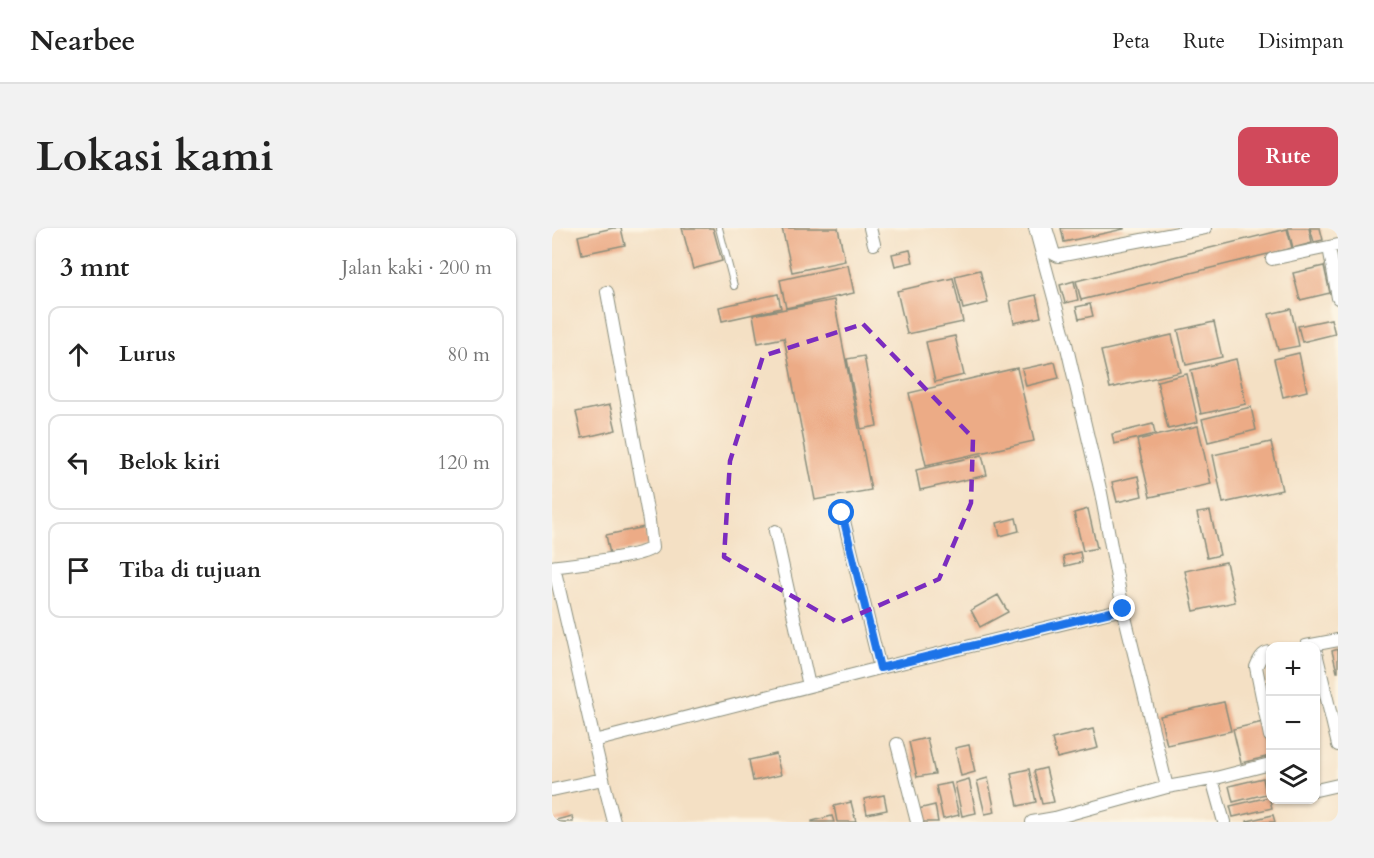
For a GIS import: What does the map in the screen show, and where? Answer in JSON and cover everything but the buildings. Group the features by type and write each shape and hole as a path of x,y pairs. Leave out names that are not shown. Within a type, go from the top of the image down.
{"street":[{"path":"870,228 874,244"},
{"path":"1035,228 1065,339 1101,493 1123,609 1167,787"},
{"path":"1046,228 1052,250 1058,256 1205,228"},
{"path":"1272,259 1334,246 1338,298"},
{"path":"607,292 652,548 633,555 553,567 614,822"},
{"path":"842,513 880,668"},
{"path":"775,531 809,686"},
{"path":"594,741 1123,609"},
{"path":"1320,646 1338,640"},
{"path":"1266,653 1259,659 1256,667 1266,716"},
{"path":"1320,678 1338,745"},
{"path":"897,744 917,822"},
{"path":"1032,822 1055,820 1167,787 1212,779 1266,765"},
{"path":"552,790 603,779"},
{"path":"1212,779 1224,822"},
{"path":"1320,789 1338,785"}],"lane":[{"path":"719,228 734,286"}],"highlighted area":[{"path":"863,324 973,438 971,503 939,579 839,623 724,557 730,461 763,356"}],"route":[{"path":"842,513 880,668 1123,609"}]}
